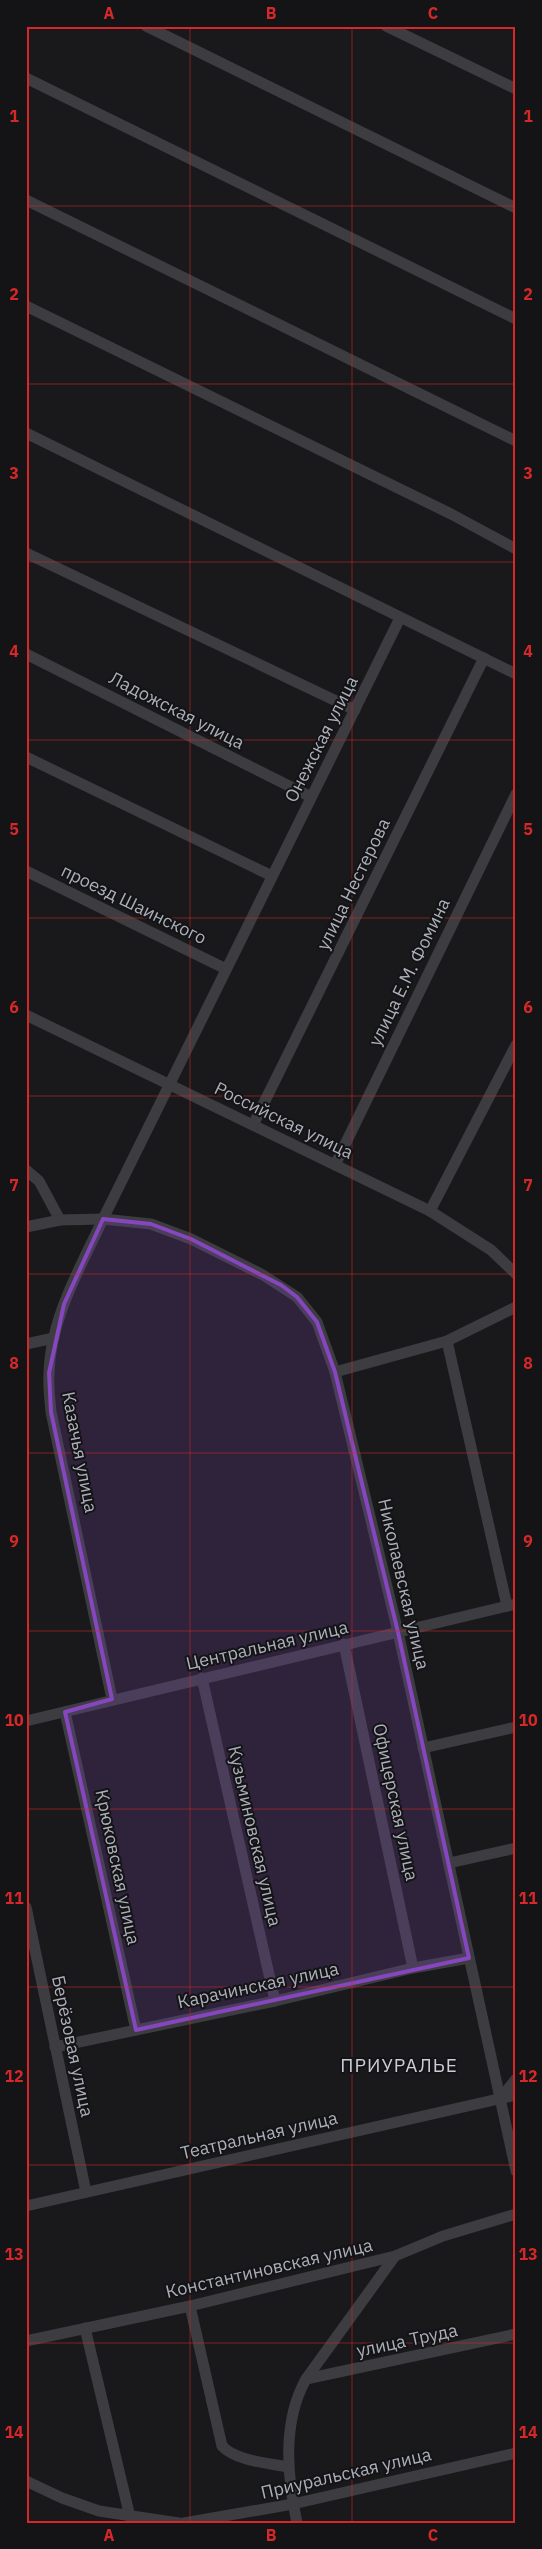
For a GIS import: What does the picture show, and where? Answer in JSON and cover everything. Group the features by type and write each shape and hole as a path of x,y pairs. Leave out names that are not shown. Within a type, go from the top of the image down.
{"street":[{"path":"146,26 516,208"},
{"path":"386,26 516,88"},
{"path":"26,78 516,319"},
{"path":"26,200 516,441"},
{"path":"26,306 442,510 516,549"},
{"path":"26,433 516,674"},
{"path":"26,553 354,710"},
{"name":"Онежская улица","path":"169,1083 400,618"},
{"name":"Ладожская улица","path":"26,654 311,797"},
{"name":"улица Нестерова","path":"253,1125 484,658"},
{"path":"26,757 272,876"},
{"name":"улица Е.М. Фомина","path":"334,1165 516,794"},
{"name":"проезд Шаинского","path":"26,871 226,969"},
{"name":"Российская улица","path":"26,1015 169,1083 430,1212 491,1250 516,1274"},
{"path":"430,1212 516,1045"},
{"name":"Казачья улица","path":"112,1699 51,1412 49,1373 54,1338 64,1304 169,1083"},
{"path":"26,1170 39,1181 60,1220"},
{"name":"Николаевская улица","path":"26,1227 60,1220 103,1219 151,1224 191,1239 281,1286 297,1297 316,1322 335,1372 398,1632 516,2171"},
{"path":"335,1372 447,1342 516,1307"},
{"path":"26,1344 54,1338"},
{"path":"447,1342 512,1605"},
{"name":"Центральная улица","path":"26,1721 512,1605"},
{"name":"Офицерская улица","path":"344,1644 413,1968"},
{"name":"Кузьминовская улица","path":"202,1678 275,2001"},
{"name":"Крюковская улица","path":"65,1712 136,2030"},
{"path":"423,1748 516,1727"},
{"path":"449,1864 516,1848"},
{"name":"Берёзовая улица","path":"26,1907 86,2192"},
{"name":"Карачинская улица","path":"55,2047 275,2001 413,1968 469,1958"},
{"path":"500,2099 516,2079"},
{"name":"Театральная улица","path":"26,2206 516,2095"},
{"name":"Константиновская улица","path":"26,2341 190,2306 395,2256 443,2236 516,2214"},
{"path":"297,2523 288,2467 296,2398 306,2380 395,2256"},
{"path":"190,2306 222,2446 227,2451 252,2459 288,2467"},
{"path":"85,2328 130,2518"},
{"name":"улица Труда","path":"306,2380 516,2334"},
{"name":"Приуральская улица","path":"184,2523 293,2504 516,2453"},
{"path":"26,2481 62,2498 99,2511 130,2518 179,2523"}],"highlighted area":[{"path":"103,1219 151,1224 191,1239 281,1285 297,1297 317,1322 335,1372 398,1632 469,1958 136,2030 65,1712 112,1699 51,1412 49,1373 64,1304"}],"district":[{"name":"ПРИУРАЛЬЕ","path":"399,2065"}]}
